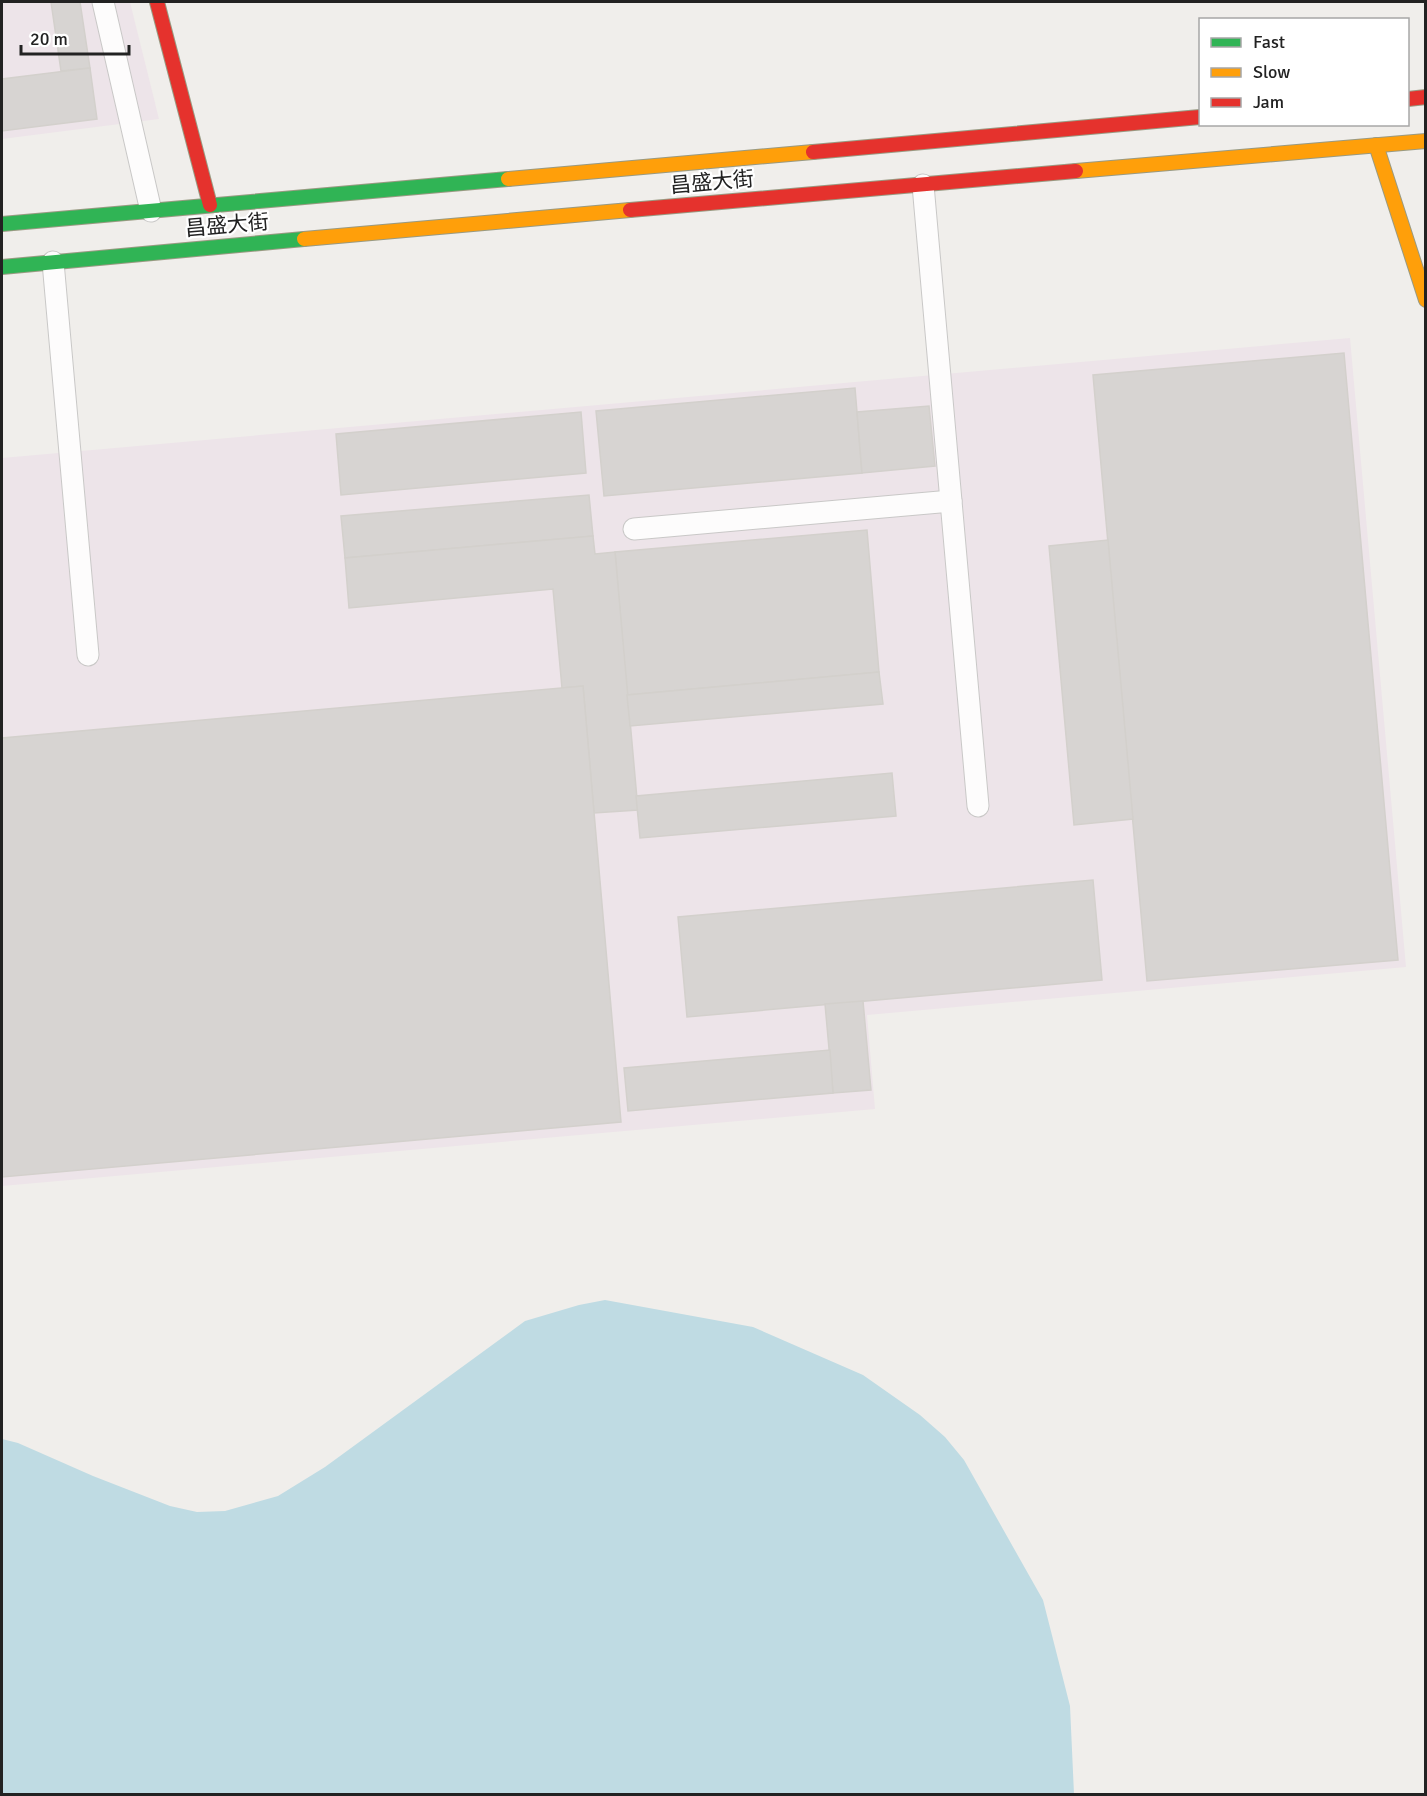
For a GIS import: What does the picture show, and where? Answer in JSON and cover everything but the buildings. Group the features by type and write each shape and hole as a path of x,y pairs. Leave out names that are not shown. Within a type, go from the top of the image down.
{"main road":[{"path":"157,2 210,205"},
{"path":"1409,99 1425,98"},
{"name":"昌盛大街","path":"2,224 1199,117"},
{"name":"昌盛大街","path":"2,267 1425,141"},
{"path":"1377,145 1425,300"}],"lane":[{"path":"103,2 152,210"},
{"path":"922,185 978,806"},
{"path":"53,262 88,655"},
{"path":"634,529 951,501"}],"shaded area":[{"path":"2,2 130,2 159,119 2,139"},
{"path":"1350,338 1406,967 867,1015 875,1109 2,1186 2,458"}],"water":[{"path":"605,1300 753,1327 863,1375 920,1415 945,1437 964,1460 1043,1600 1070,1706 1074,1794 2,1794 2,1439 18,1443 170,1506 197,1512 225,1511 278,1496 325,1467 525,1321"}],"traffic: fast":[{"path":"2,224 508,179"},
{"path":"2,267 304,239"}],"traffic: slow":[{"path":"1076,171 1426,141"},
{"path":"1376,145 1426,300"},
{"path":"508,179 813,152"},
{"path":"304,239 630,210"}],"traffic: jam":[{"path":"157,2 210,205"},
{"path":"1409,99 1426,97"},
{"path":"813,152 1199,117"},
{"path":"630,210 1076,171"}]}
